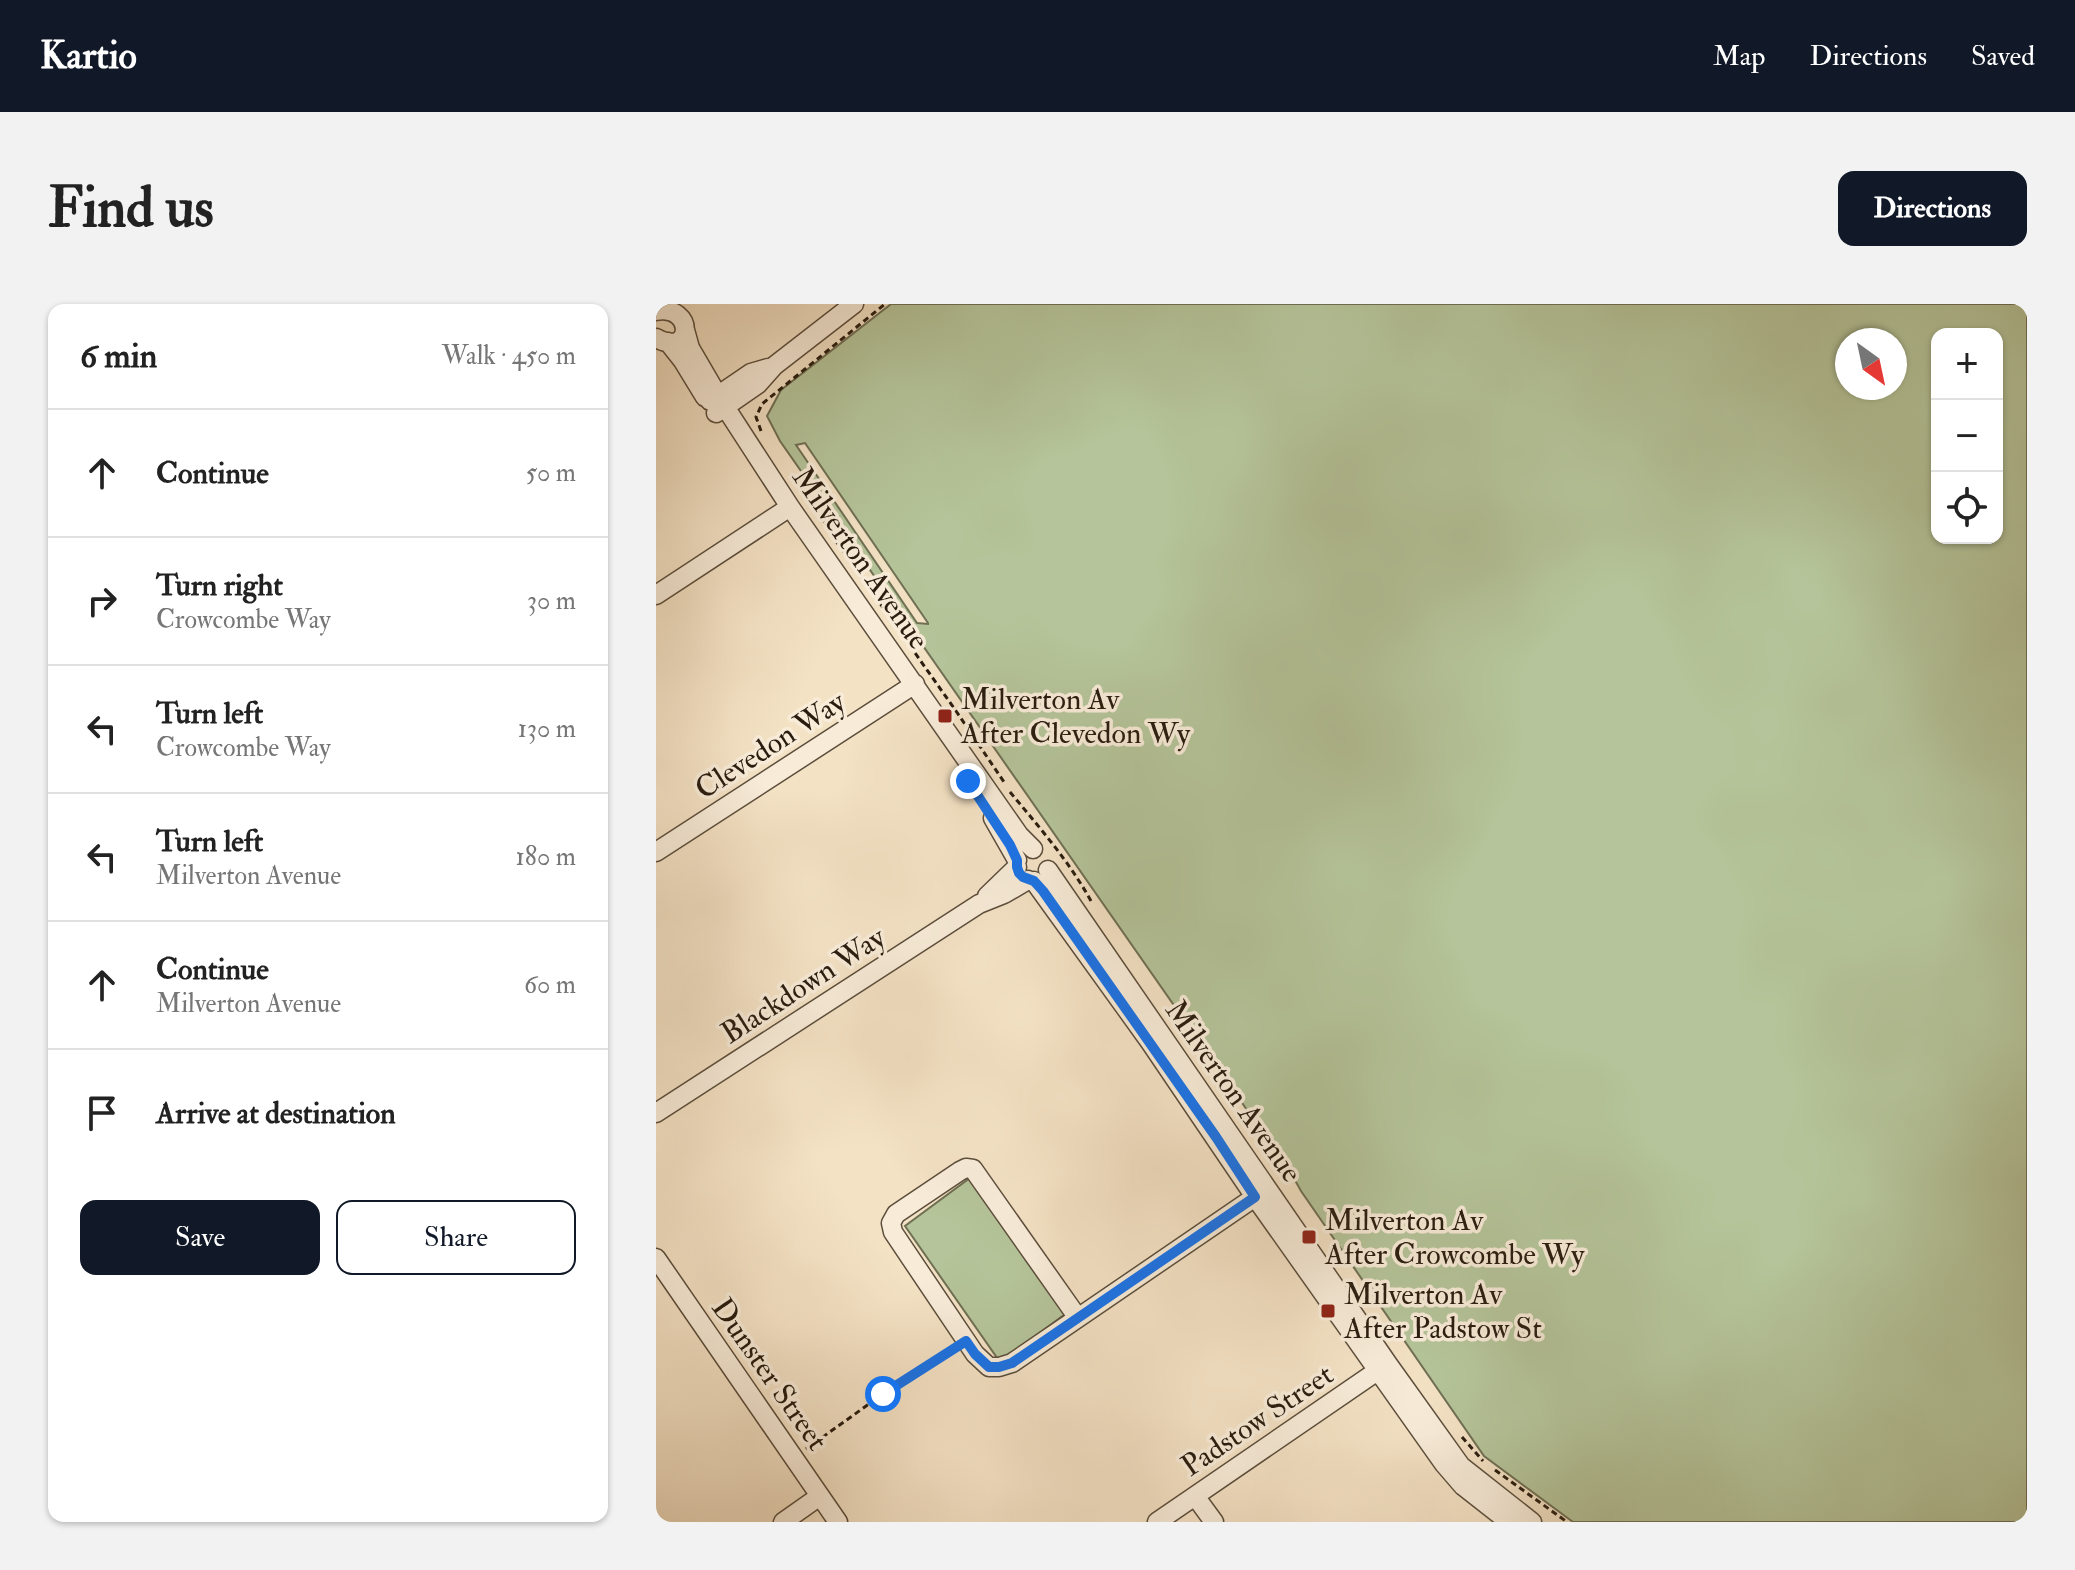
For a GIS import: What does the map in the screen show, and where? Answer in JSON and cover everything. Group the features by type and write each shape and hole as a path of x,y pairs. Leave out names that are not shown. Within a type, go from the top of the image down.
{"street":[{"path":"717,405 758,384 774,366 854,304"},
{"path":"656,311 671,307 681,315 678,339 660,341"},
{"name":"Milverton Avenue","path":"681,315 690,348 717,405"},
{"name":"Milverton Avenue","path":"660,341 683,361 717,405 785,510 1019,835 1030,868 1262,1193 1383,1368 1452,1475 1509,1522"},
{"path":"656,595 785,510"},
{"name":"Clevedon Way","path":"656,852 910,687"},
{"name":"Blackdown Way","path":"656,1113 1030,868"},
{"path":"1078,1318 973,1169 966,1168 896,1214 891,1223 893,1232 975,1354 989,1367 999,1367 1012,1363 1262,1193"},
{"name":"Dunster Street","path":"656,1258 838,1522"},
{"name":"Milverton Avenue","path":"1383,1368 1461,1466 1532,1522"},
{"name":"Padstow Street","path":"1157,1522 1383,1368"},
{"path":"783,1522 820,1496"},
{"path":"1195,1496 1214,1522"}],"path":[{"path":"762,404 885,304"},
{"path":"794,1458 883,1394 966,1341"}],"green space":[{"path":"891,304 2027,304 2027,1522 1573,1522 1484,1456 1291,1173 780,441 767,416 781,390","holes":["805,443 928,624 917,623 796,445"]},
{"path":"974,1175 1072,1309 1000,1362 905,1226"}],"place":[{"name":"Milverton Av After Clevedon Wy","path":"945,716"},
{"name":"Milverton Av After Crowcombe Wy","path":"1309,1237"},
{"name":"Milverton Av After Padstow St","path":"1328,1311"}],"route":[{"path":"883,1394 966,1341 989,1367 1012,1363 1255,1197 1043,891 1034,881 1019,873 1010,845 968,781"}]}
